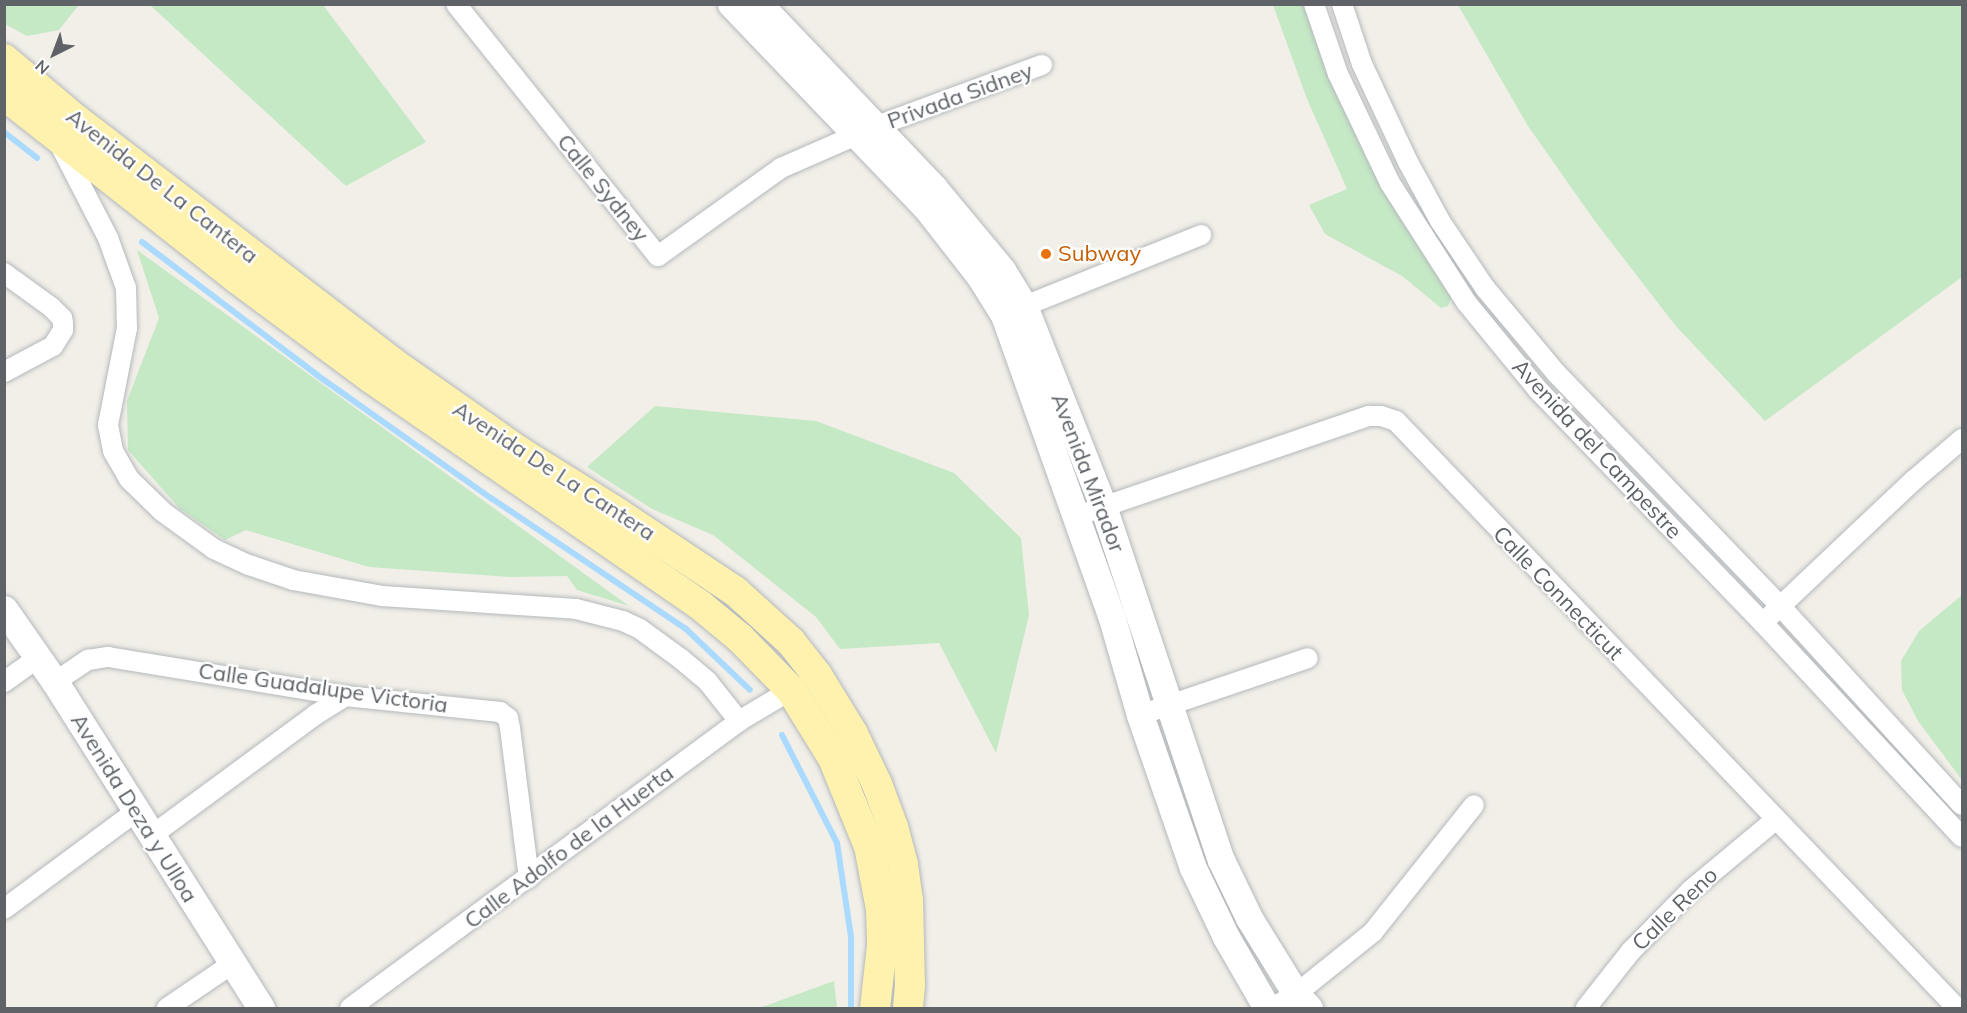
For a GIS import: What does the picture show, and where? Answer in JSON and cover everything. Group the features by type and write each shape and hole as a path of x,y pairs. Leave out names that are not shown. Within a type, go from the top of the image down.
{"main road":[{"name":"Avenida Mirador","path":"731,4 867,131"},
{"name":"Avenida Mirador","path":"759,4 867,131 979,275 1014,311 1103,506 1221,860 1249,918 1302,1001"},
{"name":"Avenida De La Cantera","path":"4,59 74,118 393,363 519,452 616,512 735,591 790,642 817,675 853,734 877,784 893,827 903,865 908,900 909,997"},
{"name":"Avenida De La Cantera","path":"4,95 239,280 371,378 700,605 740,638 791,690 833,758 869,846 881,909 882,946 876,995"},
{"name":"Avenida Mirador","path":"1014,311 1075,517 1111,615 1140,715 1193,867 1226,937 1267,1008"},
{"name":"Avenida Deza y Ulloa","path":"4,609 39,657 135,813 261,1008"},
{"path":"876,995 909,997"}],"street":[{"name":"Calle Sydney","path":"456,4 658,256 781,168 867,131"},
{"name":"Avenida del Campestre","path":"1314,4 1338,74 1390,183 1422,237 1466,302 1538,390 1763,623 1962,837"},
{"name":"Avenida del Campestre","path":"1342,4 1362,64 1403,153 1440,222 1485,288 1556,373 1781,607 1962,805"},
{"path":"1338,74 1362,64"},
{"name":"Privada Sidney","path":"867,131 1042,65"},
{"path":"55,135 108,238 126,288 127,328 109,409 108,425 113,452 129,479 163,512 214,549 249,566 293,580 382,596 576,609 623,621 656,639 708,682 739,722"},
{"path":"1014,311 1201,235"},
{"path":"4,273 58,313 62,318 63,330 53,346 44,353 4,372"},
{"path":"1538,390 1556,373"},
{"name":"Calle Connecticut","path":"1075,517 1369,416 1381,416 1396,421 1957,1008"},
{"path":"1763,623 1914,480 1962,439"},
{"path":"4,682 39,657"},
{"name":"Calle Guadalupe Victoria","path":"55,682 88,660 108,657 345,696 496,710 504,714 510,728 529,878"},
{"path":"1140,715 1308,658"},
{"name":"Calle Adolfo de la Huerta","path":"350,1008 739,722 791,690"},
{"path":"151,836 315,715 345,696"},
{"path":"1272,1008 1302,1001 1373,932 1474,805"},
{"path":"4,909 135,813"},
{"name":"Calle Reno","path":"1586,1008 1631,951 1691,890 1775,820"},
{"path":"167,1008 232,964"}],"green space":[{"path":"4,5 79,5 59,30 27,36 5,24"},
{"path":"150,5 323,5 426,142 346,186"},
{"path":"1273,5 1309,5 1330,64 1456,287 1448,306 1441,308 1402,276 1325,234 1309,205 1347,189 1307,99"},
{"path":"1458,5 1962,5 1962,277 1765,421 1675,325 1594,220 1528,126"},
{"path":"137,250 629,606 577,590 567,576 511,577 369,567 246,530 225,540 180,509 128,450 127,401 159,318"},
{"path":"655,406 816,421 954,473 1021,538 1029,615 996,753 939,643 840,649 816,617 713,535 652,509 587,467"},
{"path":"1962,595 1962,780 1918,721 1902,690 1901,661 1919,631"},
{"path":"834,981 837,1008 759,1008"}],"waterway":[{"path":"4,132 37,158"},
{"path":"142,242 317,375 491,498 686,629 750,690"},
{"path":"782,735 837,843 851,937 851,1008"}],"place":[{"name":"Subway","path":"1046,254"}]}
